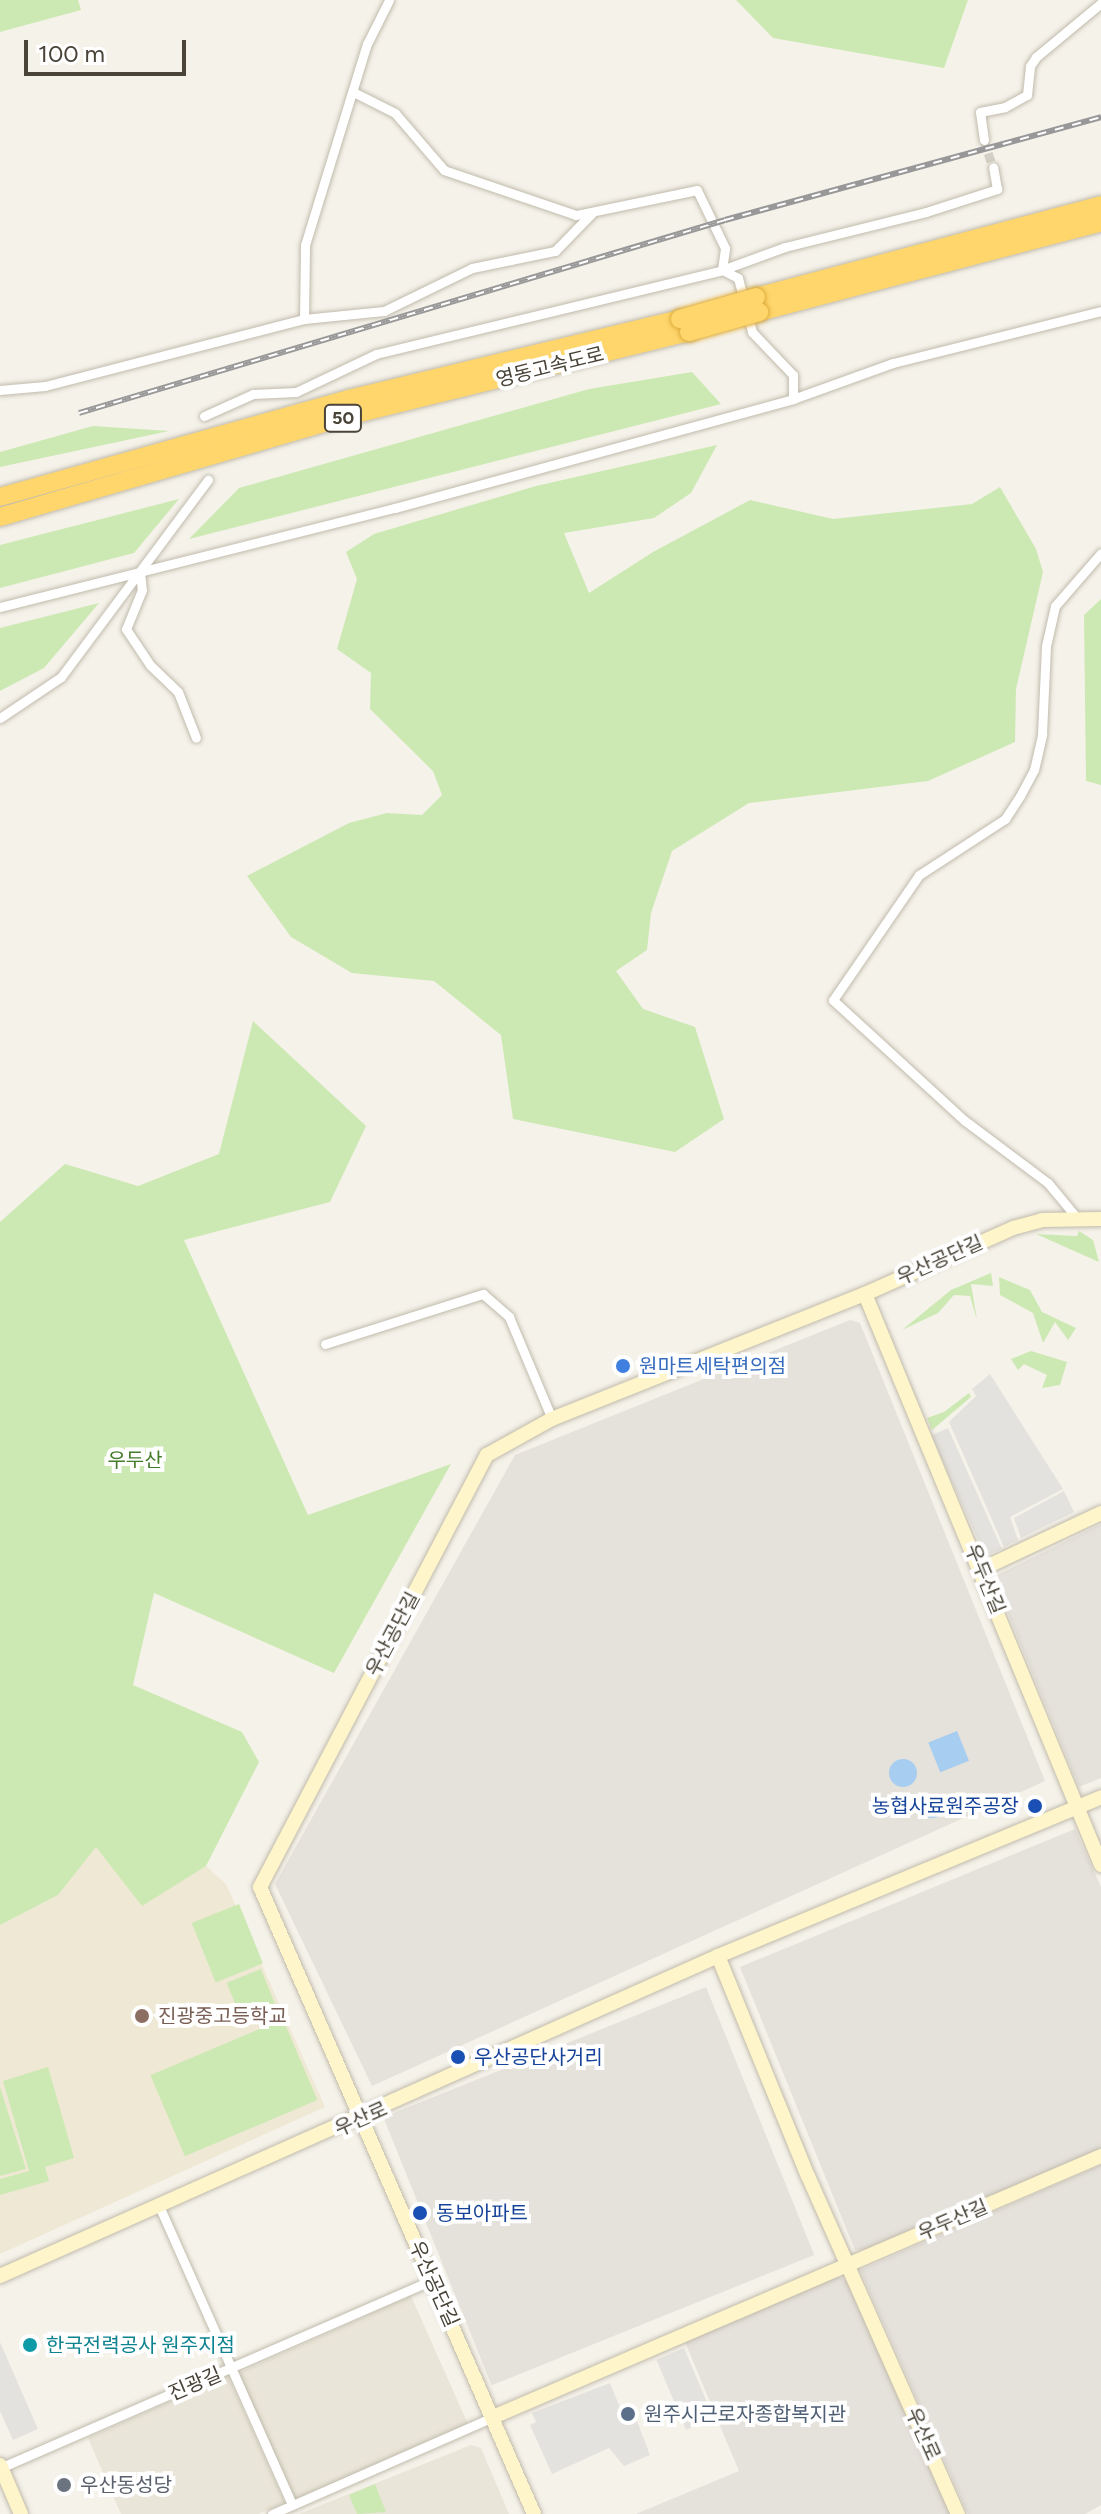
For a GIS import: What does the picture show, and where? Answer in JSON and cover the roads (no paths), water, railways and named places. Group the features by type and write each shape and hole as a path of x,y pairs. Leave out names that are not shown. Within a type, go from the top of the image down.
{"highway":[{"name":"영동고속도로","path":"0,517 355,414 685,326 1101,205"},
{"name":"영동고속도로","path":"757,304 1101,222"},
{"name":"영동고속도로","path":"0,497 349,399 685,326"}],"street":[{"path":"304,319 305,245 344,112 355,93 367,44 389,0"},
{"path":"984,140 980,112 1005,107 1027,95 1030,66 1036,57 1101,3"},
{"path":"355,93 395,113 444,170 576,215 697,190 725,248 722,270"},
{"path":"204,416 253,394 296,392 376,354 722,270 785,247 997,189 993,167"},
{"path":"0,390 45,386 304,319 384,311 472,268 555,251 594,212"},
{"path":"722,270 738,278 752,332 793,375 793,399"},
{"path":"0,607 793,399 893,363 1101,311"},
{"path":"0,718 61,677 208,480"},
{"path":"1077,1218 1048,1183 965,1121 833,1000 919,875 1005,819 1020,796 1034,770 1042,734 1046,646 1055,606 1101,553"},
{"path":"140,572 142,590 126,629 150,665 178,692 196,738"},
{"name":"우산공단길","path":"534,2514 260,1887 487,1455 552,1419 865,1294 1013,1228 1077,1218 1101,1219"},
{"path":"325,1344 483,1294 509,1317 552,1419"},
{"name":"우두산길","path":"865,1294 982,1569 1101,1865"},
{"path":"982,1569 1101,1513"},
{"name":"우산로","path":"0,2276 363,2118 718,1956 1101,1797"},
{"name":"우산로","path":"718,1956 848,2266 958,2514"},
{"name":"우두산길","path":"848,2266 1101,2156"},
{"path":"160,2208 292,2505"},
{"path":"272,2514 848,2266"},
{"name":"진광길","path":"21,2514 0,2467 432,2280"}],"water":[{"path":"957,1731 969,1761 940,1772 928,1743"},
{"path":"903,1759 913,1763 917,1773 913,1783 903,1787 893,1783 889,1773 893,1763"},
{"path":"932,1794 940,1798 944,1806 940,1814 932,1818 924,1814 920,1806 924,1798"}],"tunnel":[{"path":"984,140 993,167"}],"railway":[{"path":"79,413 725,220 1101,117"}],"place":[{"name":"원마트세탁편의점","path":"623,1366"},
{"name":"농협사료원주공장","path":"1035,1806"},
{"name":"진광중고등학교","path":"142,2016"},
{"name":"우산공단사거리","path":"458,2057"},
{"name":"동보아파트","path":"420,2213"},
{"name":"한국전력공사 원주지점","path":"30,2345"},
{"name":"원주시근로자종합복지관","path":"628,2414"},
{"name":"우산동성당","path":"64,2485"}],"park label":[{"name":"우두산","path":"135,1460"}]}
